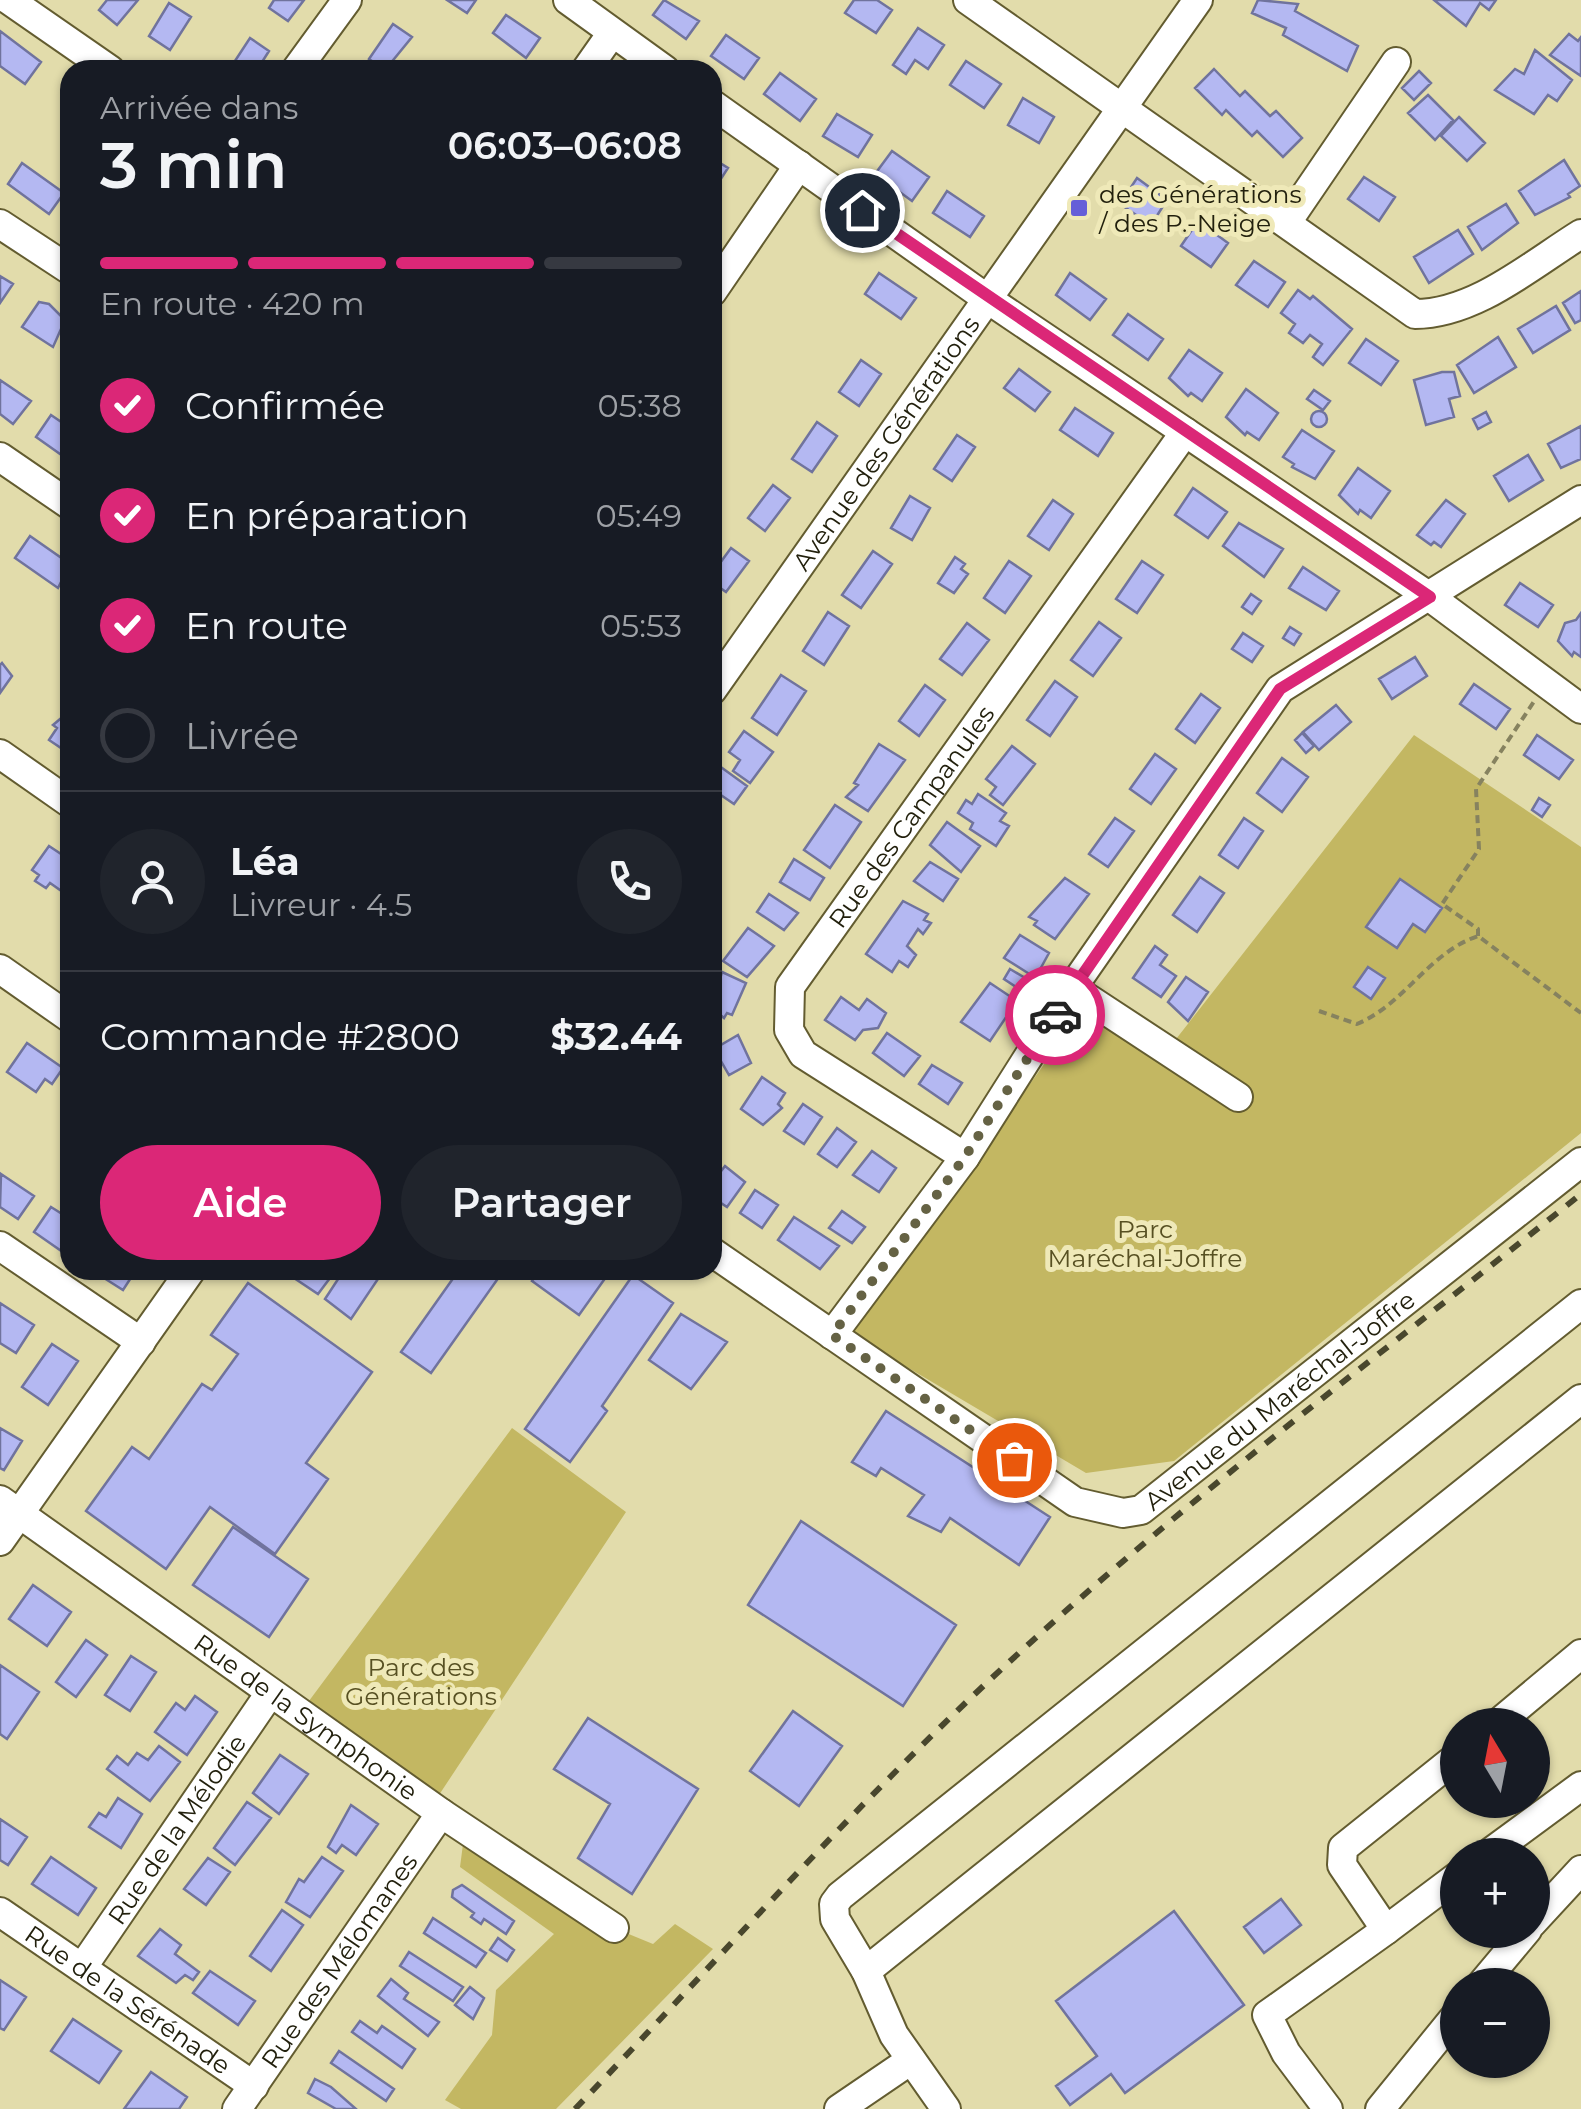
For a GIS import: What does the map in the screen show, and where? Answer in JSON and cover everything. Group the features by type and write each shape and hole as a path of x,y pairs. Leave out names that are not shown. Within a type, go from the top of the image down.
{"street":[{"path":"9,0 96,60"},
{"path":"303,60 347,0"},
{"path":"568,0 650,60"},
{"path":"968,0 1415,314 1440,314 1466,304 1581,234"},
{"name":"Avenue des Générations","path":"722,676 1198,0"},
{"path":"593,60 612,33"},
{"path":"1287,222 1396,62"},
{"path":"722,111 989,300 1430,597 1581,709"},
{"path":"722,278 800,165"},
{"path":"0,224 60,263"},
{"name":"Rue des Campanules","path":"965,1157 803,1054 786,1015 790,986 1186,432"},
{"path":"0,457 60,498"},
{"path":"832,1335 965,1157 1072,988 1280,689 1581,500"},
{"path":"0,754 60,796"},
{"path":"0,969 60,1011"},
{"path":"1072,988 1238,1097"},
{"name":"Avenue du Maréchal-Joffre","path":"722,1259 1075,1502 1123,1513 1142,1510 1581,1162"},
{"path":"0,1246 141,1342"},
{"path":"0,1541 10,1507 141,1342 185,1280"},
{"path":"946,2109 911,2060 833,1911 848,1887 1581,1304"},
{"path":"866,1972 1581,1399"},
{"name":"Rue de la Symphonie","path":"10,1507 441,1813 614,1928"},
{"path":"1516,1708 1581,1654"},
{"name":"Rue de la Mélodie","path":"82,1968 270,1693"},
{"path":"1386,1930 1342,1865 1343,1848 1440,1770"},
{"path":"1511,1838 1581,1786"},
{"name":"Rue des Mélomanes","path":"238,2109 441,1813"},
{"path":"1550,1900 1581,1870"},
{"path":"1328,2109 1286,2052 1267,2015 1440,1890"},
{"name":"Rue de la Sérénade","path":"0,1912 254,2086"},
{"path":"1494,1968 1509,1948"},
{"path":"1380,2109 1440,2035"},
{"path":"839,2109 911,2060"}],"path":[{"path":"1478,936 1478,928 1442,904 1479,849 1476,790 1546,684"},
{"path":"1319,1012 1357,1024 1380,1014 1452,945 1478,936"},
{"path":"1478,936 1581,1012"}],"green space":[{"name":"Parc Maréchal-Joffre","path":"1414,735 1581,847 1581,1133 1174,1461 1086,1473 851,1334 1080,1014 1162,1057"},
{"name":"Parc des Générations","path":"512,1428 626,1512 435,1801 303,1709"},
{"path":"465,1829 614,1928 653,1944 675,1924 713,1949 556,2109 461,2109 445,2100 492,2035 496,1990 554,1934 460,1867"}],"building":[{"path":"107,0 138,0 117,25 99,10"},
{"path":"274,0 304,0 288,21 269,8"},
{"path":"447,0 476,0 467,13"},
{"path":"664,0 699,21 686,39 653,15"},
{"path":"854,0 877,0 892,10 876,33 845,13"},
{"path":"1258,0 1298,4 1295,11 1358,46 1347,71 1283,35 1286,28 1252,13"},
{"path":"1434,0 1496,0 1489,10 1480,3 1466,26"},
{"path":"169,3 191,17 170,50 149,36"},
{"path":"506,15 540,38 526,58 493,33"},
{"path":"393,24 412,37 393,60 369,59"},
{"path":"918,28 944,45 928,69 915,60 906,74 893,65"},
{"path":"0,31 41,62 25,84 0,66"},
{"path":"1569,34 1578,41 1581,37 1581,76 1550,55"},
{"path":"726,35 759,58 744,79 722,60 711,56"},
{"path":"250,38 269,51 263,60 236,60"},
{"path":"1535,50 1572,80 1557,101 1548,95 1534,114 1495,90 1515,69 1524,74"},
{"path":"966,61 1001,84 984,108 950,85"},
{"path":"1214,69 1240,96 1245,91 1270,116 1276,111 1302,138 1283,157 1257,131 1252,136 1226,110 1222,115 1195,88"},
{"path":"1419,71 1431,83 1414,100 1402,88"},
{"path":"780,73 816,99 800,121 764,94"},
{"path":"1428,95 1453,120 1435,140 1408,113"},
{"path":"1023,98 1054,117 1039,143 1008,125"},
{"path":"837,114 872,135 858,157 823,136"},
{"path":"1459,117 1485,143 1467,161 1441,136"},
{"path":"892,151 929,177 912,201 875,174"},
{"path":"1564,160 1580,186 1568,194 1570,197 1535,215 1519,191"},
{"path":"22,163 60,190 60,199 49,214 8,184"},
{"path":"1364,177 1395,197 1379,221 1348,199"},
{"path":"1137,178 1167,200 1151,225 1120,204"},
{"path":"947,191 984,216 970,237 933,213"},
{"path":"1506,204 1518,223 1482,250 1468,227"},
{"path":"1198,221 1228,243 1211,267 1181,246"},
{"path":"1458,230 1473,254 1429,283 1414,257"},
{"path":"1254,261 1285,282 1268,307 1236,285"},
{"path":"879,273 916,298 901,319 865,294"},
{"path":"1070,273 1106,299 1090,320 1056,295"},
{"path":"0,276 13,284 0,303"},
{"path":"1298,290 1310,299 1313,296 1352,329 1323,365 1313,357 1322,344 1310,335 1303,343 1289,333 1295,324 1281,313"},
{"path":"1581,291 1581,320 1575,323 1563,303"},
{"path":"39,302 49,304 60,315 60,331 53,347 22,327"},
{"path":"1556,306 1570,330 1533,353 1518,329"},
{"path":"1128,314 1163,339 1148,360 1113,335"},
{"path":"1498,337 1516,367 1474,393 1457,365"},
{"path":"1366,339 1398,361 1381,385 1349,363"},
{"path":"1189,350 1222,373 1202,401 1191,393 1188,396 1169,378"},
{"path":"861,360 881,374 859,406 839,392"},
{"path":"1019,369 1050,392 1035,411 1004,388"},
{"path":"1454,372 1460,396 1449,399 1454,417 1426,425 1414,380"},
{"path":"0,380 31,401 13,424 0,414"},
{"path":"1246,389 1278,413 1259,440 1247,432 1245,435 1226,417"},
{"path":"1314,390 1330,401 1323,410 1307,399"},
{"path":"1075,408 1113,433 1098,456 1060,430"},
{"path":"1319,411 1327,419 1319,427 1311,419"},
{"path":"1486,412 1491,422 1478,429 1473,419"},
{"path":"51,415 60,421 60,454 36,437"},
{"path":"817,422 837,436 812,472 792,459"},
{"path":"1581,426 1581,459 1561,468 1548,444"},
{"path":"1302,430 1334,451 1315,479 1292,467 1294,464 1283,457"},
{"path":"957,435 975,447 952,481 934,469"},
{"path":"1528,455 1543,480 1509,501 1494,476"},
{"path":"1358,468 1390,491 1371,518 1360,510 1358,514 1339,495"},
{"path":"773,485 790,498 765,531 748,518"},
{"path":"1193,488 1227,512 1208,538 1175,515"},
{"path":"910,496 930,508 912,540 891,528"},
{"path":"1053,500 1073,514 1049,550 1028,536"},
{"path":"1446,500 1465,514 1441,547 1434,542 1431,545 1417,535"},
{"path":"1239,523 1283,549 1264,577 1223,546"},
{"path":"30,536 60,557 58,588 15,558"},
{"path":"731,548 749,561 726,592 722,589 722,560"},
{"path":"873,551 892,564 861,608 842,595"},
{"path":"955,557 965,564 961,569 968,574 954,593 938,583"},
{"path":"1009,561 1031,576 1005,613 984,598"},
{"path":"1142,561 1163,575 1137,613 1116,599"},
{"path":"1303,567 1339,591 1326,610 1289,588"},
{"path":"1520,583 1553,605 1538,627 1505,605"},
{"path":"1251,594 1261,601 1252,614 1242,607"},
{"path":"828,612 849,626 824,665 803,651"},
{"path":"1581,613 1581,657 1574,652 1572,656 1558,641 1565,623 1576,620"},
{"path":"1099,622 1121,638 1093,676 1071,660"},
{"path":"967,623 989,640 962,675 940,659"},
{"path":"1290,627 1301,634 1294,645 1283,638"},
{"path":"1243,633 1263,646 1252,662 1232,649"},
{"path":"1415,657 1427,676 1392,699 1379,679"},
{"path":"0,665 12,676 0,693"},
{"path":"781,675 806,691 777,735 752,718"},
{"path":"1055,681 1077,697 1050,736 1027,720"},
{"path":"1474,684 1510,709 1496,729 1460,704"},
{"path":"925,685 945,700 919,736 899,721"},
{"path":"1201,694 1220,708 1195,743 1176,729"},
{"path":"1336,705 1351,722 1319,750 1303,732"},
{"path":"60,719 60,747 49,740 57,728 53,725"},
{"path":"744,731 773,752 750,783 733,771 740,760 729,752"},
{"path":"1302,733 1314,746 1306,753 1295,740"},
{"path":"1537,735 1573,760 1559,779 1524,755"},
{"path":"879,744 905,760 868,811 846,797 858,785 854,783"},
{"path":"1012,746 1035,764 1003,805 990,795 996,787 986,779"},
{"path":"1155,754 1176,769 1151,804 1130,789"},
{"path":"1282,758 1308,777 1282,812 1257,793"},
{"path":"722,768 747,786 734,804 722,796"},
{"path":"978,794 1006,813 1000,821 1009,826 996,846 970,829 973,823 958,813 966,800 972,804"},
{"path":"1539,798 1550,805 1542,817 1532,810"},
{"path":"835,805 861,822 830,868 804,850"},
{"path":"1115,818 1134,831 1108,867 1089,854"},
{"path":"1244,818 1263,831 1238,868 1219,855"},
{"path":"947,822 980,846 961,872 930,845"},
{"path":"49,846 60,853 60,890 50,883 46,888 35,881 39,875 32,870"},
{"path":"794,859 824,878 810,900 780,882"},
{"path":"930,862 958,879 943,901 914,881"},
{"path":"1200,877 1224,893 1197,932 1173,915"},
{"path":"1065,878 1089,894 1055,939 1029,917"},
{"path":"1400,879 1442,908 1425,932 1413,924 1397,948 1366,927"},
{"path":"769,894 798,913 784,930 757,912"},
{"path":"903,901 928,914 924,920 931,923 923,934 918,929 907,946 916,955 908,967 899,961 892,972 866,954"},
{"path":"748,928 774,946 747,977 723,961"},
{"path":"1020,935 1049,953 1038,973 1031,975 1004,958"},
{"path":"1155,946 1167,955 1160,965 1176,976 1161,997 1133,978"},
{"path":"1368,967 1385,978 1371,999 1354,987"},
{"path":"1010,969 1027,979 1019,989 1004,979"},
{"path":"722,972 746,983 732,1015 727,1013 724,1018"},
{"path":"1186,977 1208,992 1188,1021 1168,1002"},
{"path":"990,983 1017,1001 990,1041 961,1022"},
{"path":"841,997 859,1010 867,999 886,1013 878,1028 863,1030 855,1040 825,1020"},
{"path":"887,1033 920,1056 904,1076 873,1053"},
{"path":"738,1035 751,1063 729,1075 722,1063 722,1044"},
{"path":"27,1043 60,1066 52,1084 45,1079 36,1092 7,1072"},
{"path":"932,1065 962,1083 948,1104 919,1084"},
{"path":"762,1077 785,1093 778,1104 782,1108 763,1125 741,1109"},
{"path":"803,1104 822,1117 804,1144 784,1131"},
{"path":"837,1128 856,1142 837,1167 818,1154"},
{"path":"872,1151 896,1168 879,1192 853,1175"},
{"path":"725,1166 745,1182 727,1207 722,1204"},
{"path":"1,1174 34,1196 18,1219 0,1207"},
{"path":"755,1190 778,1205 762,1228 740,1213"},
{"path":"51,1207 60,1213 60,1250 34,1232"},
{"path":"842,1211 865,1227 852,1243 829,1228"},
{"path":"794,1217 839,1246 820,1269 778,1240"},
{"path":"107,1280 130,1280 123,1290"},
{"path":"297,1280 328,1280 318,1294"},
{"path":"337,1280 377,1280 351,1319 325,1299"},
{"path":"452,1280 497,1280 431,1373 401,1352"},
{"path":"533,1280 604,1280 579,1315"},
{"path":"629,1280 640,1280 673,1303 602,1406 607,1411 570,1462 525,1429"},
{"path":"248,1283 372,1372 306,1463 328,1479 275,1554 210,1507 166,1569 86,1511 132,1447 149,1459 202,1384 212,1390 238,1354 211,1335"},
{"path":"0,1303 34,1325 16,1353 0,1343"},
{"path":"681,1314 727,1342 691,1389 649,1360"},
{"path":"52,1344 78,1361 48,1405 22,1387"},
{"path":"886,1411 1050,1517 1019,1565 950,1518 941,1532 908,1516 924,1495 881,1468 876,1476 852,1462"},
{"path":"0,1428 22,1441 4,1470 0,1468"},
{"path":"801,1521 956,1625 903,1706 748,1605"},
{"path":"233,1527 308,1579 269,1637 193,1585"},
{"path":"33,1585 71,1612 47,1646 9,1619"},
{"path":"86,1640 107,1655 76,1697 56,1682"},
{"path":"131,1656 156,1672 130,1711 105,1695"},
{"path":"0,1665 39,1692 7,1739 0,1734"},
{"path":"195,1696 217,1712 187,1755 155,1732 176,1703 185,1710"},
{"path":"793,1711 842,1746 799,1806 750,1771"},
{"path":"588,1718 698,1789 632,1894 578,1858 610,1804 554,1769"},
{"path":"159,1746 180,1762 150,1801 107,1769 117,1756 128,1765 137,1753 148,1760"},
{"path":"280,1755 308,1774 279,1814 253,1793"},
{"path":"118,1798 142,1814 121,1848 89,1827 99,1813 106,1817"},
{"path":"247,1802 271,1818 235,1865 214,1848"},
{"path":"351,1805 378,1824 356,1855 342,1845 336,1853 328,1847"},
{"path":"0,1819 27,1837 8,1865 0,1860"},
{"path":"51,1857 96,1888 78,1915 32,1884"},
{"path":"322,1857 343,1871 310,1917 286,1902 299,1879 304,1882"},
{"path":"208,1858 230,1872 206,1905 184,1889"},
{"path":"462,1885 514,1921 506,1934 484,1919 481,1924 471,1917 474,1913 452,1897 453,1890"},
{"path":"1281,1899 1301,1925 1264,1953 1244,1927"},
{"path":"282,1910 303,1925 271,1971 250,1956"},
{"path":"1174,1911 1244,2005 1125,2093 1111,2074 1070,2105 1056,2086 1097,2056 1056,2001"},
{"path":"433,1918 486,1953 476,1967 424,1933"},
{"path":"160,1929 181,1945 175,1954 199,1972 193,1980 185,1975 176,1983 138,1956"},
{"path":"498,1938 514,1950 507,1961 490,1950"},
{"path":"409,1952 463,1987 453,2001 400,1966"},
{"path":"210,1971 255,2001 238,2025 193,1993"},
{"path":"391,1979 408,1993 404,1999 439,2022 428,2036 378,1996"},
{"path":"0,1980 26,1997 4,2030 0,2028"},
{"path":"470,1987 484,1998 473,2019 455,2005"},
{"path":"73,2019 121,2051 99,2083 51,2051"},
{"path":"360,2021 377,2033 382,2026 415,2049 402,2068 352,2032"},
{"path":"339,2051 394,2089 386,2101 331,2063"},
{"path":"151,2072 187,2097 179,2109 124,2109"},
{"path":"315,2079 356,2109 336,2109 308,2093"}],"railway":[{"path":"575,2109 855,1813 1030,1643 1233,1470 1581,1194"}],"way so far":[{"path":"1014,1460 832,1335 965,1157 1055,1015"}],"place":[{"name":"des Générations / des P.-Neige","path":"1079,208"}],"route":[{"path":"862,210 1430,597 1313,665 1280,689 1055,1015"}]}
